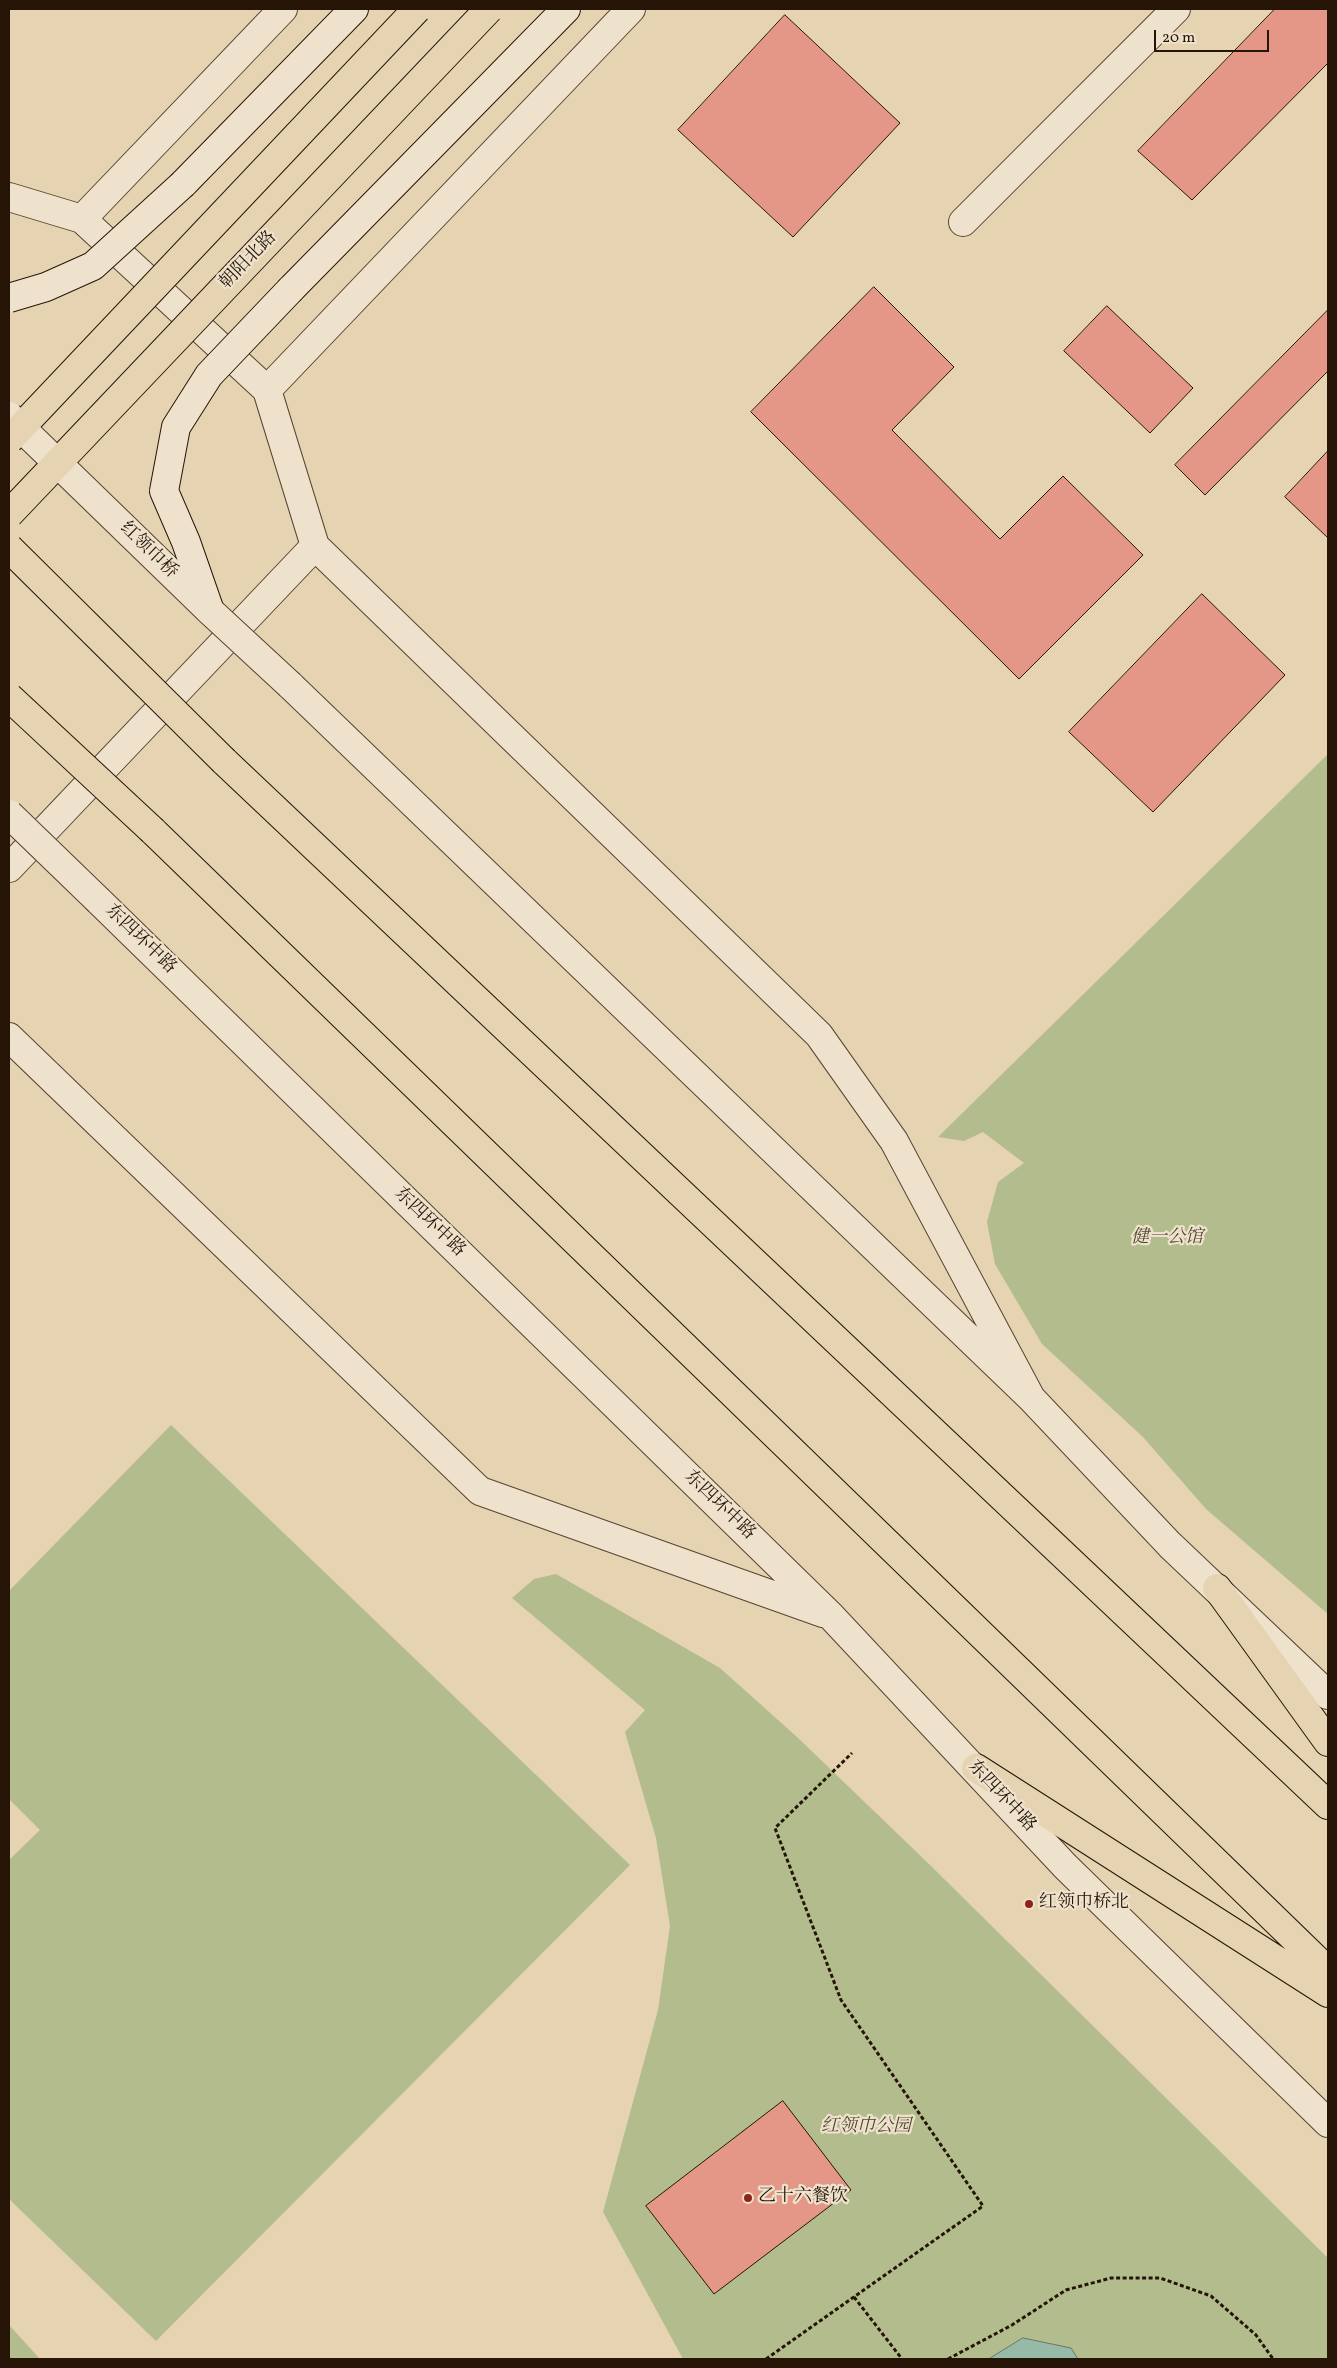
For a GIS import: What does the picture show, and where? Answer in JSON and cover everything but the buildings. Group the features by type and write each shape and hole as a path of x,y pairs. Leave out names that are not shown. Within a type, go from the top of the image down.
{"main road":[{"path":"9,440 417,9"},
{"name":"朝阳北路","path":"9,514 489,9"},
{"path":"9,548 224,761 1328,1805"},
{"path":"9,697 153,831 1328,1972"},
{"path":"1217,1588 1328,1742"},
{"path":"976,1768 1328,1992"}],"street":[{"path":"82,218 282,9"},
{"path":"9,298 46,287 93,266 183,184 354,9"},
{"path":"210,611 186,542 164,491 176,427 209,375 566,9"},
{"path":"267,390 631,9"},
{"path":"963,222 1176,9"},
{"path":"9,197 82,218 267,390 315,546 819,1035 894,1142 1031,1398 1170,1545 1328,1695"},
{"name":"红领巾桥","path":"9,416 1031,1398"},
{"path":"9,868 315,546"},
{"name":"东四环中路","path":"11,818 99,900 831,1616 976,1768 1065,1866 1328,2123"},
{"path":"9,1037 480,1491 831,1616"}],"path":[{"path":"766,2359 983,2206 840,2000 775,1828 852,1753"},
{"path":"948,2359 1012,2325 1066,2290 1111,2278 1160,2278 1211,2296 1256,2335 1273,2359"},
{"path":"854,2297 902,2359"}],"green space":[{"name":"健一公馆","path":"1328,754 1328,1614 1206,1509 1143,1437 1042,1344 995,1264 987,1222 998,1182 1024,1163 983,1132 964,1141 938,1137"},
{"path":"171,1425 630,1865 156,2341 9,2199 9,1860 40,1830 9,1799 9,1591"},
{"name":"红领巾公园","path":"556,1574 720,1668 797,1737 930,1865 1328,2258 1328,2359 683,2359 603,2212 658,2010 670,1926 656,1838 625,1732 645,1710 512,1598 534,1579"},
{"path":"9,2325 40,2359 9,2359"}],"shaded area":[{"path":"1023,2338 1071,2348 1078,2359 989,2359"}],"place":[{"name":"红领巾桥北","path":"1029,1904"},
{"name":"乙十六餐饮","path":"748,2198"}]}
